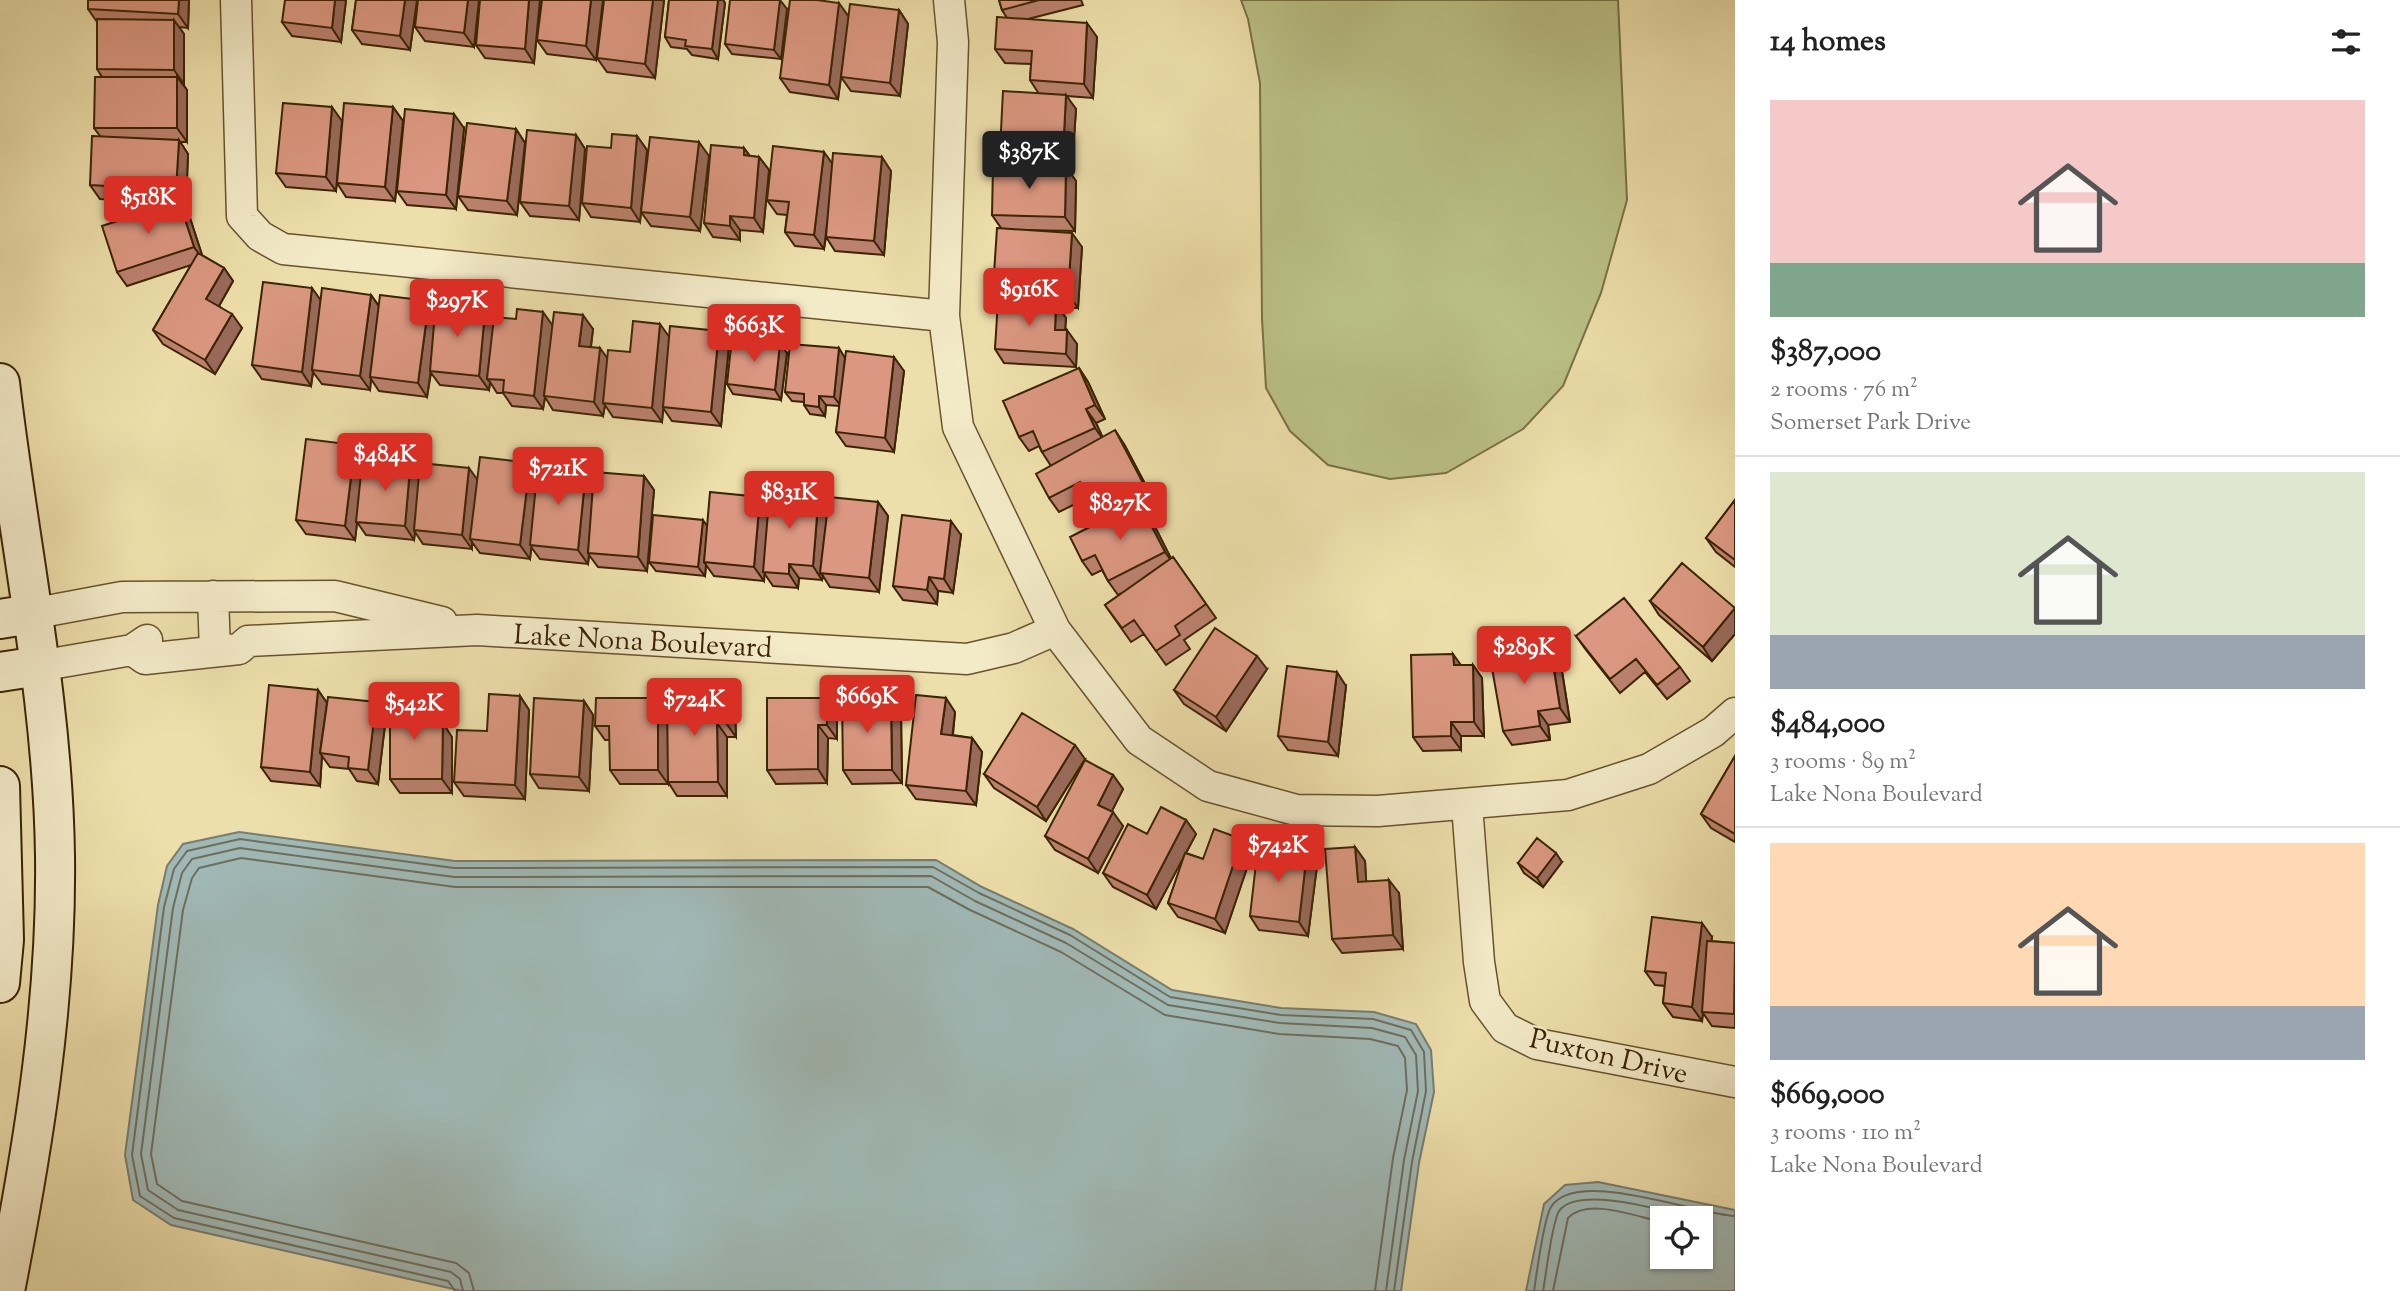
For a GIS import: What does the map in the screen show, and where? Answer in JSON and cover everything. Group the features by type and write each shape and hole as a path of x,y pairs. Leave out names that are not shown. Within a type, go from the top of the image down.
{"street":[{"path":"236,0 242,216 260,236 283,249 944,316"},
{"path":"949,0 953,42 944,316 958,427 1055,630 1139,740 1208,786 1296,810 1378,811 1568,795 1649,769 1713,732 1735,713"},
{"path":"0,383 16,616 39,666 55,855 50,1000 37,1122 5,1291"},
{"path":"213,596 215,643"},
{"name":"Lake Nona Boulevard","path":"16,616 122,597 335,596 477,630"},
{"name":"Lake Nona Boulevard","path":"0,672 132,650 145,659 215,643 239,649 248,641 477,630 967,659 1014,648 1055,630"},
{"path":"0,786 4,940 0,984"},
{"name":"Puxton Drive","path":"1467,805 1479,962 1485,1001 1505,1028 1537,1044 1735,1082"}],"green space":[{"path":"1241,0 1618,0 1627,200 1601,293 1563,386 1523,429 1446,473 1390,479 1328,465 1290,431 1266,388 1262,319 1260,83 1248,19"}],"water":[{"path":"239,832 455,861 936,860 982,887 1073,929 1172,990 1281,1008 1374,1012 1416,1024 1431,1050 1434,1092 1419,1163 1401,1291 462,1291 171,1225 133,1200 125,1155 158,905 167,866 183,844"},
{"path":"1598,1182 1735,1210 1735,1291 1526,1291 1544,1204 1565,1185"}],"building":[{"path":"88,0 179,0 178,14 88,9"},
{"path":"285,0 335,0 332,28 282,22"},
{"path":"356,0 405,0 400,36 352,30"},
{"path":"418,0 468,0 464,33 415,27"},
{"path":"480,0 529,0 525,49 476,45"},
{"path":"542,0 591,0 586,46 537,40"},
{"path":"604,0 653,0 645,64 597,58"},
{"path":"669,0 718,0 712,49 685,46 686,40 665,37"},
{"path":"730,0 780,0 774,50 725,44"},
{"path":"790,0 839,3 829,85 780,78"},
{"path":"999,0 1039,0 1002,10"},
{"path":"850,4 899,10 890,83 841,77"},
{"path":"997,17 1087,23 1084,84 1030,80 1032,51 995,49"},
{"path":"97,19 174,20 174,70 97,69"},
{"path":"95,77 177,77 177,128 94,128"},
{"path":"1003,91 1066,95 1063,154 1000,150"},
{"path":"283,103 332,107 326,177 276,173"},
{"path":"344,103 393,107 385,187 337,183"},
{"path":"405,109 454,114 446,195 397,191"},
{"path":"467,123 516,129 507,201 458,196"},
{"path":"527,130 576,135 569,206 520,202"},
{"path":"612,134 637,136 631,208 582,203 587,146 611,148"},
{"path":"92,136 179,140 176,190 90,185"},
{"path":"650,137 699,142 690,217 641,212"},
{"path":"711,145 744,148 744,155 759,157 754,218 730,216 730,226 704,223"},
{"path":"773,146 824,152 814,235 785,232 789,202 767,200"},
{"path":"833,153 882,157 874,241 826,237"},
{"path":"993,166 1066,167 1065,217 992,215"},
{"path":"179,201 194,247 117,272 102,226"},
{"path":"997,228 1072,233 1068,294 993,289"},
{"path":"198,253 224,268 206,299 232,314 205,360 153,330"},
{"path":"263,282 312,288 302,372 252,365"},
{"path":"322,288 371,295 360,376 312,370"},
{"path":"380,295 429,301 418,383 370,377"},
{"path":"998,300 1056,304 1055,330 1067,330 1066,354 995,349"},
{"path":"436,301 466,303 465,311 485,312 479,376 430,371"},
{"path":"517,309 543,312 534,396 503,392 504,380 487,379 494,317 516,319"},
{"path":"554,312 583,315 579,346 600,348 594,402 544,396"},
{"path":"633,321 660,324 652,408 603,403 608,350 630,352"},
{"path":"670,326 719,331 711,412 663,407"},
{"path":"732,338 780,344 775,390 727,384"},
{"path":"790,344 839,348 834,397 819,396 819,407 804,405 804,394 785,392"},
{"path":"846,351 894,357 885,438 836,432"},
{"path":"1079,368 1095,405 1086,409 1095,428 1042,452 1033,431 1019,437 1003,401"},
{"path":"1115,430 1143,483 1093,510 1080,482 1049,498 1036,474"},
{"path":"306,439 355,445 345,526 296,520"},
{"path":"391,455 411,457 405,526 356,522 362,464 390,466"},
{"path":"480,457 530,463 520,545 470,539"},
{"path":"420,463 469,468 462,535 414,530"},
{"path":"538,465 586,470 578,550 530,545"},
{"path":"594,472 644,476 638,557 588,553"},
{"path":"770,488 804,491 803,503 818,504 813,566 789,564 789,574 763,572"},
{"path":"710,492 760,497 754,567 704,562"},
{"path":"829,497 878,502 869,578 820,573"},
{"path":"1735,500 1735,560 1706,538"},
{"path":"1139,502 1165,552 1108,581 1095,555 1082,561 1070,537"},
{"path":"653,515 703,520 698,567 649,562"},
{"path":"902,515 951,521 944,579 929,577 927,590 893,586"},
{"path":"1173,557 1206,604 1175,626 1180,635 1156,651 1134,620 1122,628 1105,605"},
{"path":"1682,563 1735,608 1703,647 1650,601"},
{"path":"1624,598 1680,667 1657,685 1636,659 1610,679 1576,636"},
{"path":"1215,628 1257,656 1216,717 1174,690"},
{"path":"1529,645 1530,654 1551,651 1560,708 1538,711 1540,726 1503,731 1489,651"},
{"path":"1453,654 1454,665 1473,665 1474,722 1451,722 1451,736 1413,737 1411,655"},
{"path":"1287,666 1337,672 1328,742 1278,736"},
{"path":"269,685 318,690 310,772 261,767"},
{"path":"489,694 520,696 515,785 454,782 457,730 487,731"},
{"path":"390,695 418,695 418,723 443,723 442,779 390,779"},
{"path":"916,695 946,698 941,734 972,738 966,791 906,785"},
{"path":"725,696 726,723 717,723 718,782 668,782 667,697"},
{"path":"328,697 376,702 368,770 348,768 349,757 320,753"},
{"path":"534,698 584,701 579,777 530,774"},
{"path":"596,698 658,698 658,770 610,770 609,726 595,726"},
{"path":"767,698 827,698 827,725 818,725 818,769 767,770"},
{"path":"842,700 891,700 892,770 843,770"},
{"path":"1022,713 1075,745 1037,807 984,774"},
{"path":"1735,756 1735,834 1701,814"},
{"path":"1085,760 1113,775 1098,805 1113,812 1088,859 1045,836"},
{"path":"1161,807 1186,820 1147,895 1103,873 1128,824 1147,834"},
{"path":"1214,829 1242,839 1215,919 1168,903 1185,853 1203,859"},
{"path":"1537,838 1556,853 1537,878 1518,863"},
{"path":"1258,846 1307,852 1299,922 1250,916"},
{"path":"1355,847 1358,882 1389,880 1393,935 1332,939 1325,849"},
{"path":"1652,917 1702,923 1692,1007 1663,1003 1666,973 1645,971"},
{"path":"1707,941 1735,943 1734,1014 1702,1012"}]}
